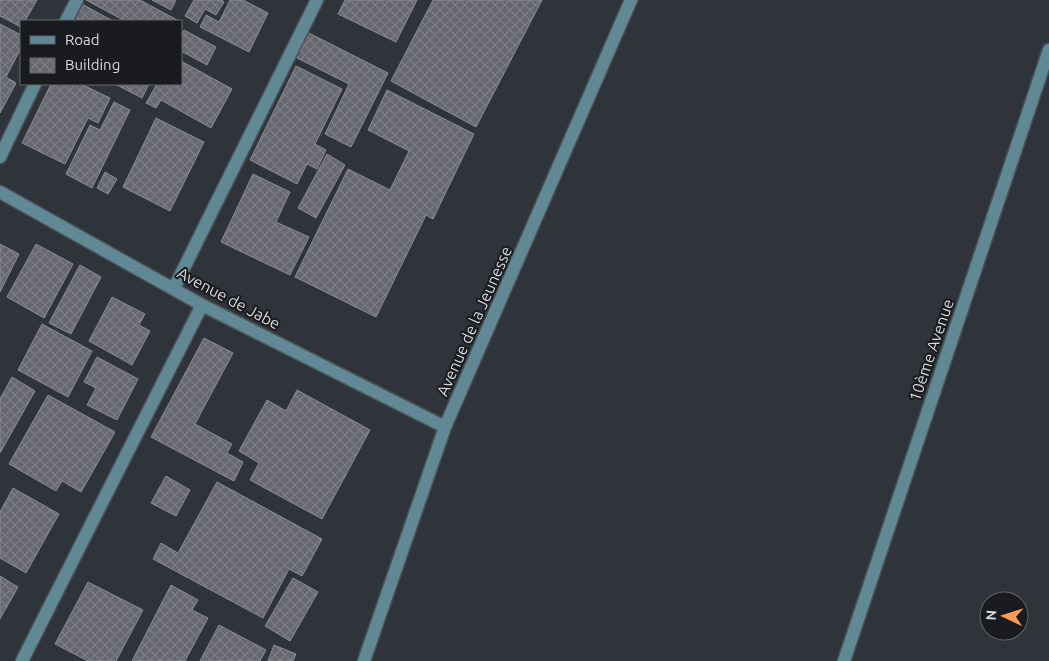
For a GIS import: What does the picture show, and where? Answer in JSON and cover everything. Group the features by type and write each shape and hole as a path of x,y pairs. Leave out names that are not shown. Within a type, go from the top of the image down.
{"street":[{"path":"66,20 76,0"},
{"path":"174,288 318,0"},
{"name":"Avenue de la Jeunesse","path":"364,661 445,427 631,0"},
{"name":"10ème Avenue","path":"844,661 1049,50"},
{"path":"0,157 35,85"},
{"name":"Avenue de Jabe","path":"0,192 202,305 445,427"},
{"path":"22,661 202,305"}],"building":[{"path":"0,0 37,0 26,20 20,20 20,26 0,16"},
{"path":"86,0 140,0 177,20 123,20"},
{"path":"152,0 176,0 171,10"},
{"path":"194,0 222,0 224,2 216,15 205,9 197,23 185,16"},
{"path":"230,0 243,0 268,13 249,52 200,27 206,15 219,22"},
{"path":"345,0 417,0 396,42 338,14"},
{"path":"433,0 542,0 476,127 391,81"},
{"path":"80,3 111,20 71,20"},
{"path":"0,24 20,34 20,50 6,77 16,83 0,113"},
{"path":"184,30 216,47 207,65 182,52 182,33"},
{"path":"307,32 388,73 351,147 325,134 349,84 295,57"},
{"path":"182,62 232,89 211,128 161,100 156,108 146,103 156,85 182,85"},
{"path":"296,66 342,89 315,144 326,150 317,169 307,164 297,184 250,160"},
{"path":"51,85 83,85 110,98 98,123 88,118 65,164 22,143"},
{"path":"117,85 148,85 142,98"},
{"path":"387,90 474,134 433,219 426,215 376,317 295,277 348,169 390,190 409,151 368,130"},
{"path":"114,102 130,110 92,188 66,174 90,125 100,130"},
{"path":"156,118 204,142 170,211 123,187"},
{"path":"327,154 345,165 316,218 298,208"},
{"path":"105,172 117,179 108,194 97,188"},
{"path":"253,174 290,192 276,222 309,237 290,275 221,242"},
{"path":"0,244 19,254 0,292"},
{"path":"36,244 73,264 44,318 7,297"},
{"path":"80,265 101,277 71,334 49,323"},
{"path":"112,297 145,314 139,325 150,331 132,365 89,341"},
{"path":"42,324 92,351 68,397 18,370"},
{"path":"204,338 233,353 195,424 232,444 227,453 243,462 234,481 151,437"},
{"path":"97,357 138,379 117,420 87,405 96,388 84,382"},
{"path":"12,377 35,391 0,453 0,399"},
{"path":"297,390 370,430 322,519 250,480 259,463 239,451 267,400 286,411"},
{"path":"48,395 115,432 81,492 62,481 56,491 9,464"},
{"path":"166,476 190,490 176,516 151,503"},
{"path":"217,482 322,539 302,576 289,569 263,618 153,559 161,543 178,553"},
{"path":"13,488 59,514 26,573 0,558 0,512"},
{"path":"0,576 18,587 0,619"},
{"path":"293,578 318,592 290,641 265,626"},
{"path":"88,582 143,610 116,661 88,661 55,644"},
{"path":"171,585 198,600 192,610 208,618 185,661 132,661"},
{"path":"219,625 266,650 260,661 200,661"},
{"path":"274,645 296,654 293,661 268,661"}]}
